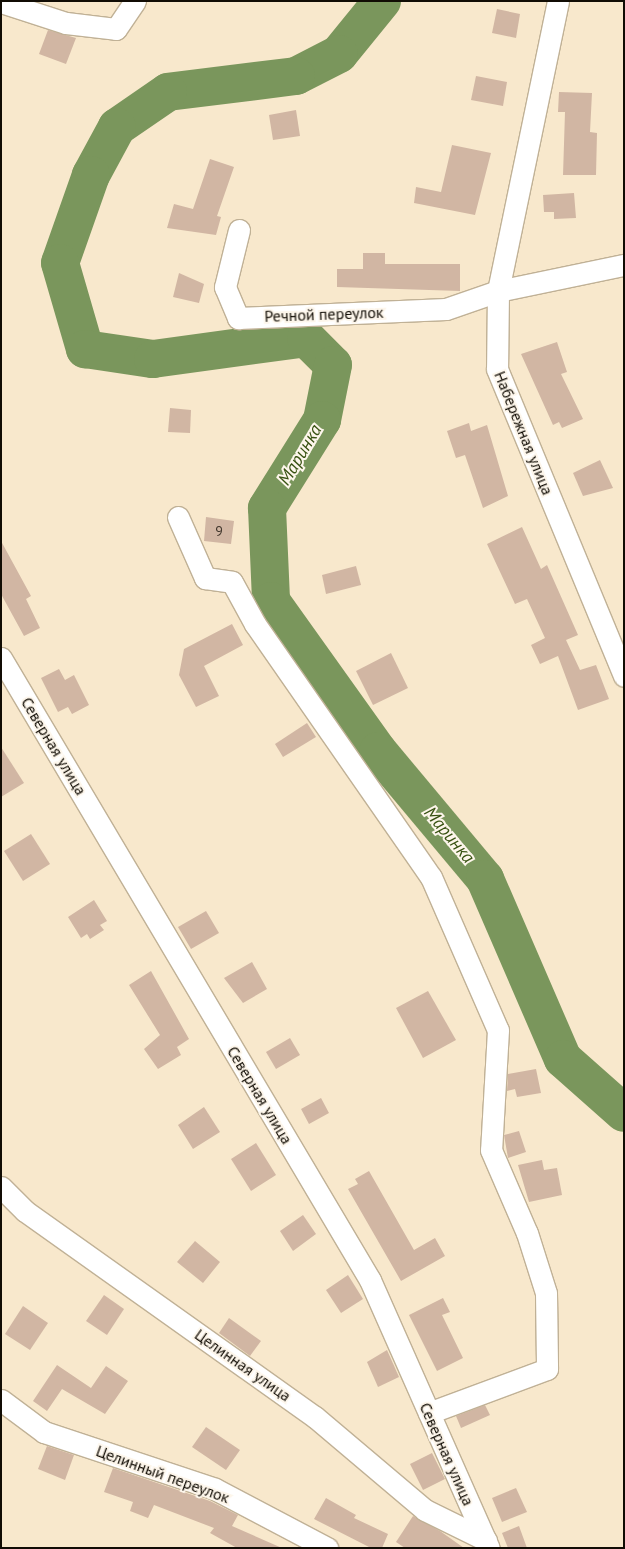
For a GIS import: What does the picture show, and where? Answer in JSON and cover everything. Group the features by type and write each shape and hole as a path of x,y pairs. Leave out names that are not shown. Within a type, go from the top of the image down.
{"street":[{"path":"1,2 66,23 116,29 134,1"},
{"name":"Набережная улица","path":"558,1 498,290 497,369 624,676"},
{"name":"Речной переулок","path":"239,230 225,287 238,318 446,309 498,290"},
{"path":"498,290 624,265"},
{"path":"178,517 205,578 232,582 255,624 431,877 498,1030 491,1150 528,1233 546,1293 547,1369 429,1413"},
{"name":"Северная улица","path":"1,658 370,1280 487,1544"},
{"name":"Целинная улица","path":"1,1187 25,1211 315,1417 425,1510 487,1544"},
{"name":"Целинный переулок","path":"1,1400 44,1432 215,1489 327,1548"}],"building":[{"path":"497,9 520,14 516,38 492,33"},
{"path":"48,30 76,38 66,64 39,54"},
{"path":"476,76 507,82 503,106 471,100"},
{"path":"559,92 592,93 590,132 597,133 596,175 563,175 565,112 558,112"},
{"path":"296,110 300,136 273,140 269,115"},
{"path":"452,145 491,153 475,215 414,203 416,187 441,192"},
{"path":"210,159 234,167 217,216 221,217 216,235 167,228 174,204 193,209"},
{"path":"574,193 576,218 554,219 554,212 544,212 543,195"},
{"path":"363,253 385,253 385,264 460,264 460,291 337,287 337,269 363,269"},
{"path":"179,273 204,284 199,303 173,297"},
{"path":"557,342 567,372 561,374 583,419 562,428 559,422 553,425 521,354"},
{"path":"170,408 191,410 190,433 168,432"},
{"path":"469,423 471,431 487,425 508,496 483,508 465,455 456,458 447,431"},
{"path":"600,460 613,488 583,496 573,473"},
{"path":"206,517 234,521 231,544 204,541"},
{"path":"522,527 541,569 547,565 578,635 566,640 580,670 596,665 609,699 578,710 558,656 540,664 531,645 545,638 527,599 515,604 487,544"},
{"path":"1,541 31,596 26,599 40,628 24,636 1,594"},
{"path":"356,566 361,585 326,594 322,575"},
{"path":"232,624 243,645 204,666 219,696 196,707 179,675 184,649"},
{"path":"391,653 408,688 373,705 356,671"},
{"path":"59,669 65,680 74,675 89,705 72,714 68,707 58,712 41,678"},
{"path":"307,723 316,737 283,757 275,744"},
{"path":"1,747 24,783 1,797"},
{"path":"31,834 50,864 23,881 4,851"},
{"path":"94,900 107,921 100,925 104,930 90,939 87,934 81,938 68,917"},
{"path":"206,911 219,933 191,949 178,927"},
{"path":"252,962 267,989 243,1003 224,978"},
{"path":"151,971 189,1039 177,1047 181,1055 158,1069 144,1049 160,1035 129,985"},
{"path":"428,991 456,1040 423,1058 396,1008"},
{"path":"290,1038 300,1055 276,1069 266,1052"},
{"path":"536,1069 541,1093 517,1097 515,1089 507,1091 508,1074"},
{"path":"321,1098 329,1113 309,1124 301,1109"},
{"path":"204,1107 220,1132 193,1149 178,1125"},
{"path":"519,1131 526,1152 508,1158 504,1135"},
{"path":"256,1143 276,1175 251,1191 231,1159"},
{"path":"542,1160 544,1170 557,1168 562,1195 529,1202 518,1165"},
{"path":"369,1171 414,1250 435,1238 445,1256 401,1281 348,1189 358,1184 355,1179"},
{"path":"303,1215 316,1234 293,1251 280,1231"},
{"path":"195,1241 220,1262 203,1283 177,1262"},
{"path":"348,1275 363,1299 341,1313 326,1290"},
{"path":"104,1295 124,1309 107,1335 86,1321"},
{"path":"443,1298 450,1312 442,1315 463,1358 437,1371 409,1315"},
{"path":"23,1306 48,1323 30,1350 5,1334"},
{"path":"229,1318 261,1341 250,1356 219,1333"},
{"path":"387,1350 399,1377 378,1387 367,1362"},
{"path":"57,1365 91,1388 106,1366 128,1381 105,1414 62,1389 47,1411 33,1401"},
{"path":"485,1405 490,1415 461,1428 456,1416"},
{"path":"206,1427 240,1450 226,1470 192,1447"},
{"path":"47,1446 74,1455 65,1480 38,1469"},
{"path":"432,1453 445,1479 423,1490 410,1464"},
{"path":"113,1468 210,1501 238,1515 232,1526 282,1548 237,1548 210,1533 214,1528 154,1505 148,1518 130,1511 133,1502 104,1492"},
{"path":"516,1488 527,1512 502,1522 492,1498"},
{"path":"326,1498 356,1515 354,1518 388,1534 382,1548 371,1548 314,1519"},
{"path":"413,1516 440,1531 464,1548 405,1548 396,1542"},
{"path":"519,1526 527,1548 508,1548 502,1533"}],"waterway":[{"name":"Маринка","path":"382,1 339,54 296,76 168,92 117,127 91,175 60,263 85,349 153,359 306,338 333,365 322,420 267,508 271,601 378,751 485,879 563,1059 624,1113"}]}
